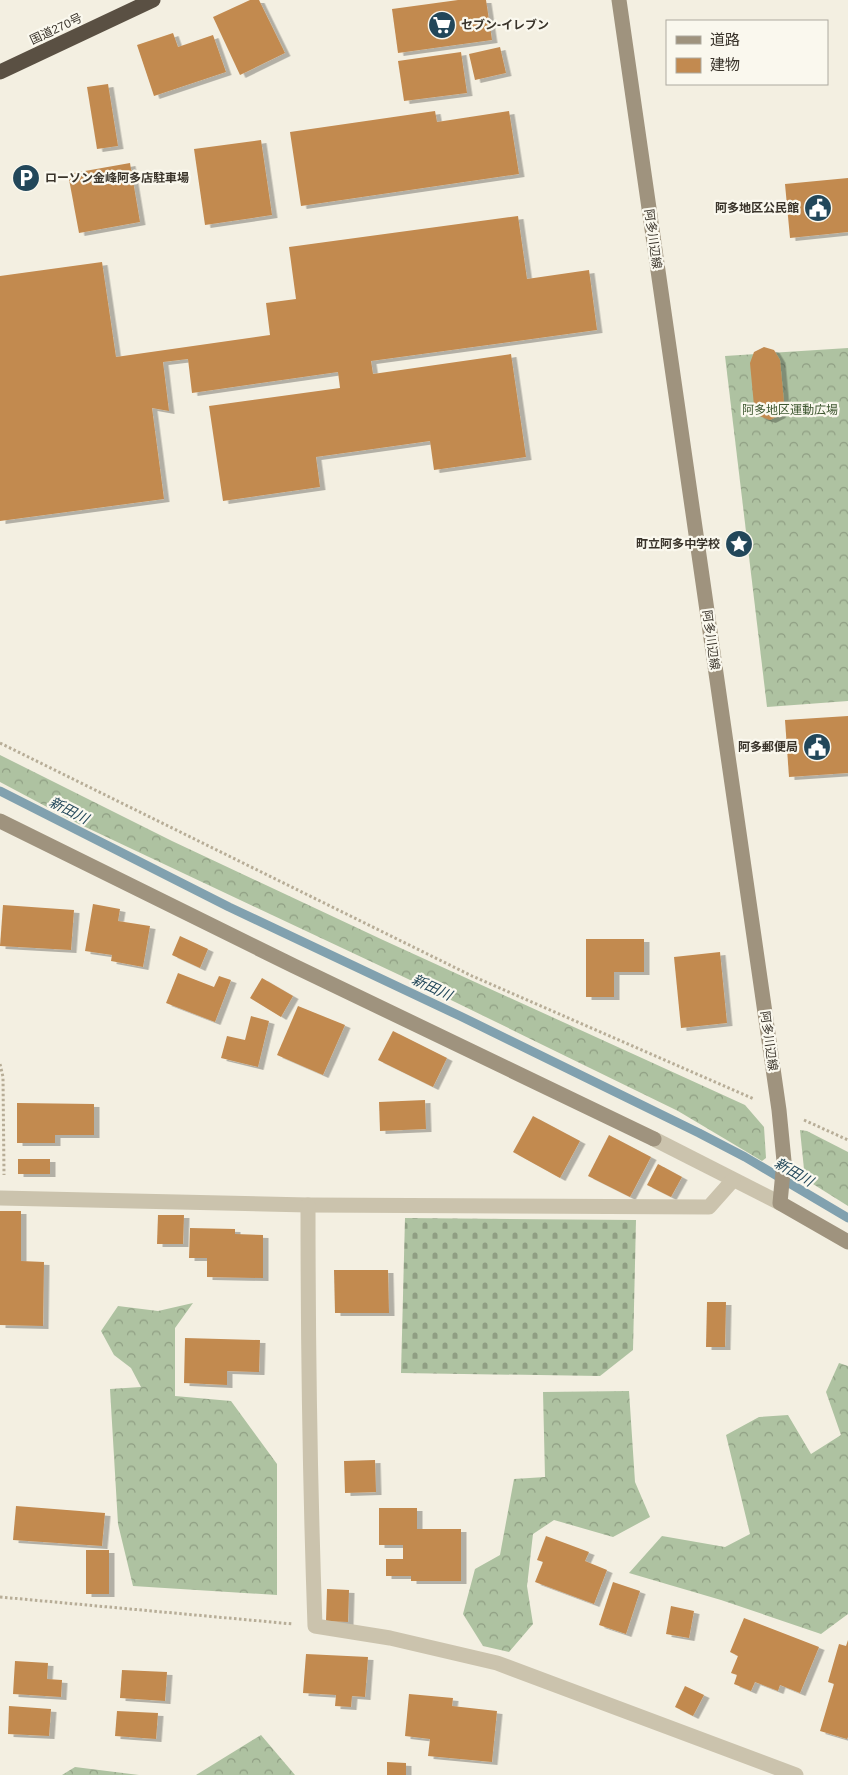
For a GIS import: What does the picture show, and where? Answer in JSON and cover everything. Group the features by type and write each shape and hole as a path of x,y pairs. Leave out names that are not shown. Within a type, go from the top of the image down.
{"highway":[{"name":"国道270号","path":"0,72 153,0"}],"main road":[{"name":"阿多川辺線","path":"618,0 779,1110 784,1170 781,1196"},
{"path":"0,820 294,966 654,1138"},
{"path":"781,1196 848,1242"}],"street":[{"path":"654,1138 734,1180 781,1196"},
{"path":"2,1198 308,1205 709,1207 734,1180"},
{"path":"308,1205 308,1348 315,1626 390,1638 497,1663 796,1775"}],"path":[{"path":"0,743 472,976 848,1140"},
{"path":"0,1064 3,1077 2,1198"},
{"path":"0,1597 315,1626"}],"green space":[{"name":"阿多地区運動広場","path":"848,348 848,701 767,707 725,356"},
{"path":"0,755 172,841 383,940 745,1105 764,1127 766,1158 762,1161 678,1111 408,979 79,824 0,782"},
{"path":"800,1130 807,1131 848,1152 848,1206 805,1179"},
{"path":"405,1218 636,1220 633,1350 600,1376 401,1373"},
{"path":"193,1303 175,1328 175,1396 231,1401 277,1464 277,1595 133,1586 118,1524 110,1389 141,1387 131,1368 114,1355 101,1331 118,1306 158,1311"},
{"path":"839,1363 848,1366 848,1614 821,1634 721,1600 629,1573 662,1536 725,1547 750,1534 726,1435 759,1417 788,1415 811,1454 841,1435 826,1392"},
{"path":"629,1391 635,1482 650,1517 613,1537 554,1520 533,1534 527,1586 533,1624 509,1652 483,1646 463,1614 475,1569 500,1555 514,1479 545,1477 543,1392"},
{"path":"261,1735 295,1775 196,1775"},
{"path":"75,1767 139,1775 62,1775"}],"building":[{"path":"250,0 259,0 285,53 240,75 213,17"},
{"name":"セブン-イレブン","path":"458,0 486,0 492,40 398,53 392,9"},
{"path":"173,33 178,47 213,35 226,72 154,96 137,45"},
{"path":"500,47 506,73 475,80 469,54"},
{"path":"461,52 467,93 404,101 398,61"},
{"path":"108,84 118,146 97,149 87,87"},
{"path":"435,111 437,122 509,111 519,174 301,206 290,132"},
{"path":"261,140 272,215 205,225 194,149"},
{"path":"130,163 140,222 79,233 68,174"},
{"name":"阿多地区公民館","path":"848,178 848,232 790,238 785,184"},
{"path":"518,216 527,279 589,270 597,330 371,361 373,374 511,354 526,457 434,470 430,441 316,457 320,487 223,501 209,406 340,388 338,372 192,393 188,359 163,362 169,411 152,408 164,499 0,521 0,276 102,262 116,357 270,335 266,303 296,299 289,247"},
{"path":"764,347 774,350 780,360 784,403 780,415 770,420 759,416 754,406 750,363 754,352"},
{"name":"阿多郵便局","path":"848,716 848,773 789,777 785,720"},
{"path":"93,904 120,909 118,921 150,926 143,967 111,961 112,955 85,951"},
{"path":"3,905 74,910 71,950 0,946"},
{"path":"180,936 208,949 200,968 172,955"},
{"path":"586,939 644,939 644,972 614,972 614,997 586,997"},
{"path":"720,952 727,1023 681,1028 674,957"},
{"path":"178,973 214,987 219,976 231,980 215,1022 166,1003"},
{"path":"262,978 293,996 281,1017 250,998"},
{"path":"298,1006 345,1025 323,1075 277,1055"},
{"path":"251,1016 269,1021 258,1067 221,1058 227,1036 245,1040"},
{"path":"393,1031 447,1058 433,1087 378,1060"},
{"path":"425,1100 426,1129 380,1131 379,1102"},
{"path":"17,1103 94,1104 94,1135 55,1135 55,1143 17,1143"},
{"path":"533,1116 580,1141 560,1178 513,1152"},
{"path":"609,1135 651,1157 630,1197 588,1176"},
{"path":"18,1159 50,1159 50,1174 18,1174"},
{"path":"658,1164 682,1177 671,1197 647,1185"},
{"path":"0,1211 21,1211 21,1261 44,1262 43,1326 0,1325"},
{"path":"158,1215 184,1215 183,1244 157,1244"},
{"path":"190,1228 235,1229 235,1234 263,1235 263,1278 207,1277 207,1258 189,1258"},
{"path":"334,1270 388,1270 389,1313 335,1313"},
{"path":"707,1302 726,1302 725,1347 706,1347"},
{"path":"185,1338 260,1340 259,1372 227,1371 227,1385 184,1383"},
{"path":"375,1460 376,1492 345,1493 344,1461"},
{"path":"16,1506 105,1513 102,1546 13,1540"},
{"path":"379,1508 417,1508 417,1529 461,1529 461,1581 411,1581 411,1576 386,1576 386,1559 403,1559 403,1545 379,1545"},
{"path":"546,1536 589,1552 585,1561 607,1570 594,1604 535,1582 543,1562 537,1560"},
{"path":"86,1550 109,1550 109,1594 86,1594"},
{"path":"613,1582 640,1591 626,1634 599,1625"},
{"path":"327,1589 349,1590 348,1622 326,1621"},
{"path":"671,1606 694,1611 689,1638 666,1634"},
{"path":"744,1618 819,1647 800,1693 780,1685 778,1691 755,1682 751,1691 734,1684 737,1675 731,1673 738,1656 730,1652"},
{"path":"848,1640 847,1739 820,1731 834,1684 828,1682 839,1644 846,1646"},
{"path":"306,1654 368,1657 365,1697 352,1696 351,1707 335,1706 336,1695 303,1693"},
{"path":"15,1661 48,1663 47,1679 62,1680 61,1697 13,1694"},
{"path":"122,1670 167,1672 165,1701 120,1698"},
{"path":"685,1686 704,1695 693,1716 675,1707"},
{"path":"409,1694 453,1698 452,1706 497,1711 492,1762 428,1756 430,1739 405,1736"},
{"path":"9,1706 51,1709 49,1736 8,1734"},
{"path":"117,1711 158,1713 156,1739 115,1736"},
{"path":"387,1762 406,1763 406,1775 387,1775"}],"waterway":[{"name":"新田川","path":"0,791 229,907 460,1016 699,1133 745,1157 848,1218"}],"place":[{"name":"セブン-イレブン","path":"442,25"},
{"name":"ローソン金峰阿多店駐車場","path":"26,178"},
{"name":"阿多地区公民館","path":"818,208"},
{"name":"町立阿多中学校","path":"739,544"},
{"name":"阿多郵便局","path":"817,747"}]}
